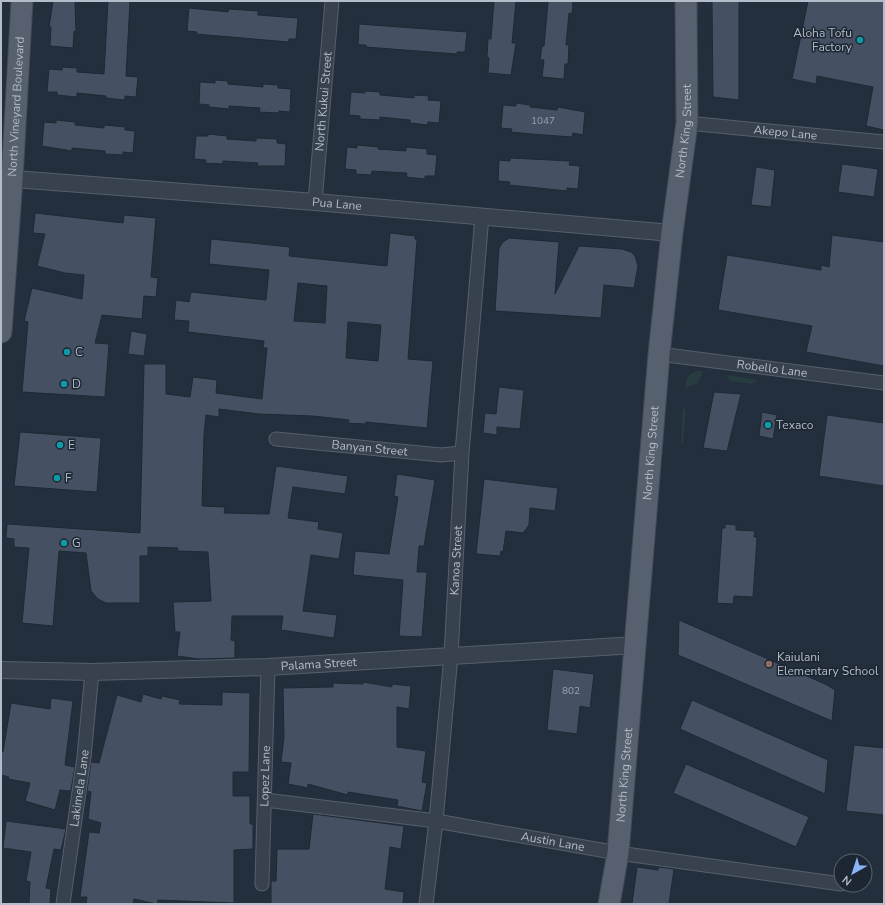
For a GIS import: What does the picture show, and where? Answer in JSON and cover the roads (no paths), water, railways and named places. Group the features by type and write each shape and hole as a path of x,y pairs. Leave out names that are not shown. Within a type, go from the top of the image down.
{"main road":[{"name":"North Vineyard Boulevard","path":"1,332 7,179 22,1"},
{"name":"North King Street","path":"609,904 618,853 659,354 686,124 686,1"}],"street":[{"name":"North Kukui Street","path":"315,202 332,1"},
{"name":"Akepo Lane","path":"686,124 884,142"},
{"name":"Pua Lane","path":"7,179 315,202 672,233"},
{"name":"Kanoa Street","path":"426,904 436,821 451,655 462,453 482,216"},
{"name":"Robello Lane","path":"659,354 884,383"},
{"name":"Banyan Street","path":"276,439 441,455 462,453"},
{"name":"Palama Street","path":"1,670 92,672 268,667 636,645"},
{"name":"Lopez Lane","path":"262,884 266,800 268,667"},
{"name":"Lakimela Lane","path":"63,904 84,757 92,672"},
{"name":"Austin Lane","path":"266,800 436,821 618,853 833,883"}],"place":[{"name":"Aloha Tofu Factory","path":"860,40"},
{"name":"C","path":"67,352"},
{"name":"D","path":"64,384"},
{"name":"Texaco","path":"768,425"},
{"name":"E","path":"60,445"},
{"name":"F","path":"57,478"},
{"name":"G","path":"64,543"},
{"name":"Kaiulani Elementary School","path":"769,664"}]}
